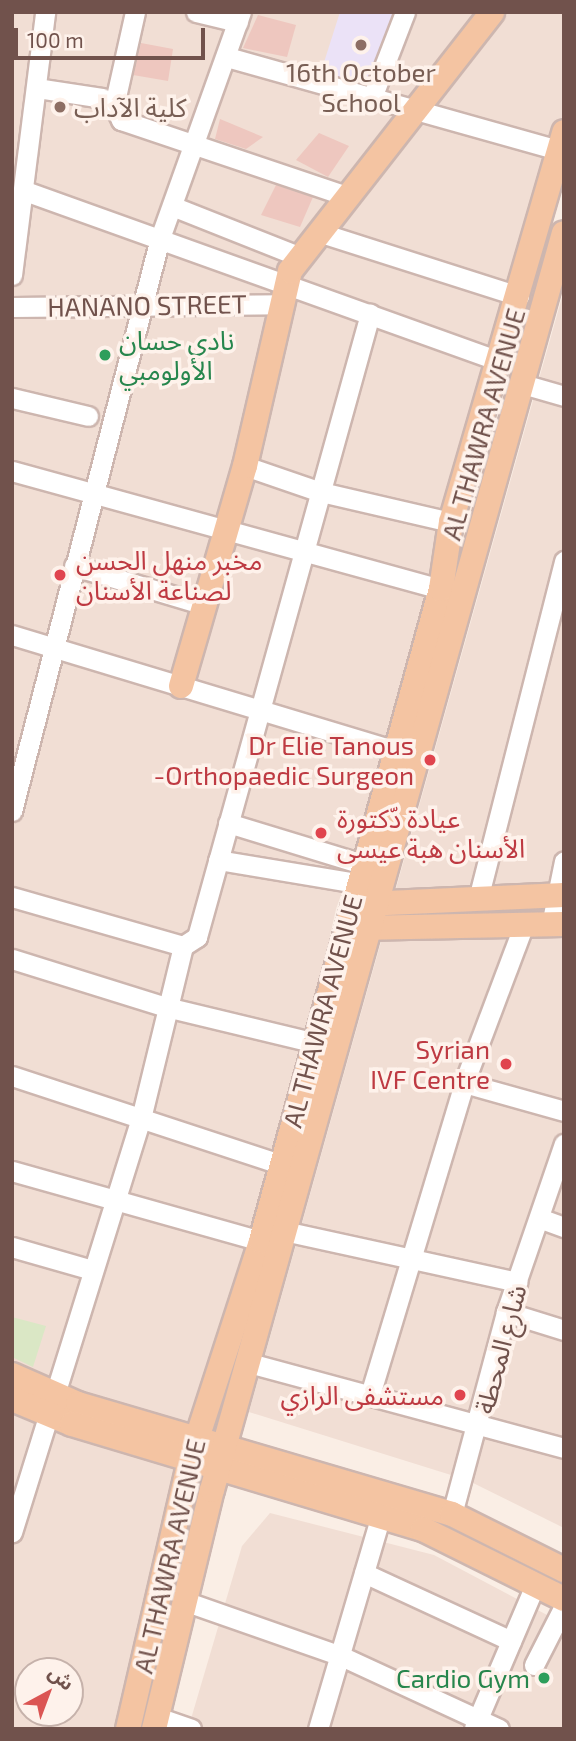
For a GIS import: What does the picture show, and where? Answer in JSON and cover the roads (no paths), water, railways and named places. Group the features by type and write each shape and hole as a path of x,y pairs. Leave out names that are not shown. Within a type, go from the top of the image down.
{"main road":[{"path":"181,686 244,466 284,294 298,256 420,108 492,12"},
{"name":"AL THAWRA AVENUE","path":"128,1729 190,1460 261,1241 343,928 441,589 451,522 502,362 562,145"},
{"name":"AL THAWRA AVENUE","path":"156,1723 218,1469 526,385 564,233"},
{"path":"356,884 378,904 559,895"},
{"path":"343,928 523,927 558,924"},
{"path":"12,1375 49,1404 190,1460 380,1515 465,1548 564,1599"},
{"path":"12,1399 49,1404 197,1435 452,1514 564,1570"}],"street":[{"path":"12,275 25,191 45,12"},
{"path":"135,12 116,115 194,146 348,196"},
{"path":"12,811 93,492 146,306 160,239 227,57 239,17 196,12"},
{"path":"373,95 405,12"},
{"path":"227,57 562,145"},
{"path":"37,88 102,98"},
{"path":"25,191 160,239 284,294 370,314 502,362"},
{"path":"172,206 298,256"},
{"path":"318,232 519,296"},
{"name":"HANANO STREET","path":"12,307 146,306 284,294"},
{"path":"12,1532 49,1404 141,1118 183,946 197,937 370,314"},
{"path":"526,385 564,396"},
{"path":"12,398 88,416"},
{"path":"244,466 321,492 451,522"},
{"path":"12,471 227,527 302,553 441,589"},
{"path":"478,899 564,561"},
{"path":"74,566 205,605"},
{"path":"12,635 393,750"},
{"path":"228,823 356,884"},
{"path":"218,860 356,884"},
{"path":"558,924 564,862"},
{"path":"12,897 183,946"},
{"path":"370,1395 406,1262 464,1083 523,927"},
{"path":"12,959 166,1007 312,1042"},
{"path":"12,1076 280,1164"},
{"path":"464,1083 564,1111"},
{"name":"شارع المحطة","path":"452,1514 479,1426 506,1312 564,1144"},
{"path":"12,1171 261,1241"},
{"path":"539,1218 564,1227"},
{"path":"284,1231 406,1262 517,1282"},
{"path":"12,1247 92,1270"},
{"path":"506,1312 564,1330"},
{"path":"249,1363 564,1448"},
{"path":"318,1729 380,1515"},
{"path":"364,1573 511,1641"},
{"path":"476,1723 535,1584"},
{"path":"187,1602 341,1656 476,1723 499,1729"},
{"path":"534,1665 564,1606"},
{"path":"156,1723 191,1729"}],"place":[{"name":"16th October School","path":"361,45"},
{"name":"كلية الآداب","path":"60,107"},
{"name":"نادي حسان الأولومبي","path":"105,355"},
{"name":"مخبر منهل الحسن لصناعة الأسنان","path":"60,575"},
{"name":"Dr Elie Tanous -Orthopaedic Surgeon","path":"430,760"},
{"name":"عيادة دّكتورة الأسنان هبة عيسى","path":"321,833"},
{"name":"Syrian IVF Centre","path":"506,1064"},
{"name":"مستشفى الرازي","path":"460,1395"},
{"name":"Cardio Gym","path":"544,1678"}]}
